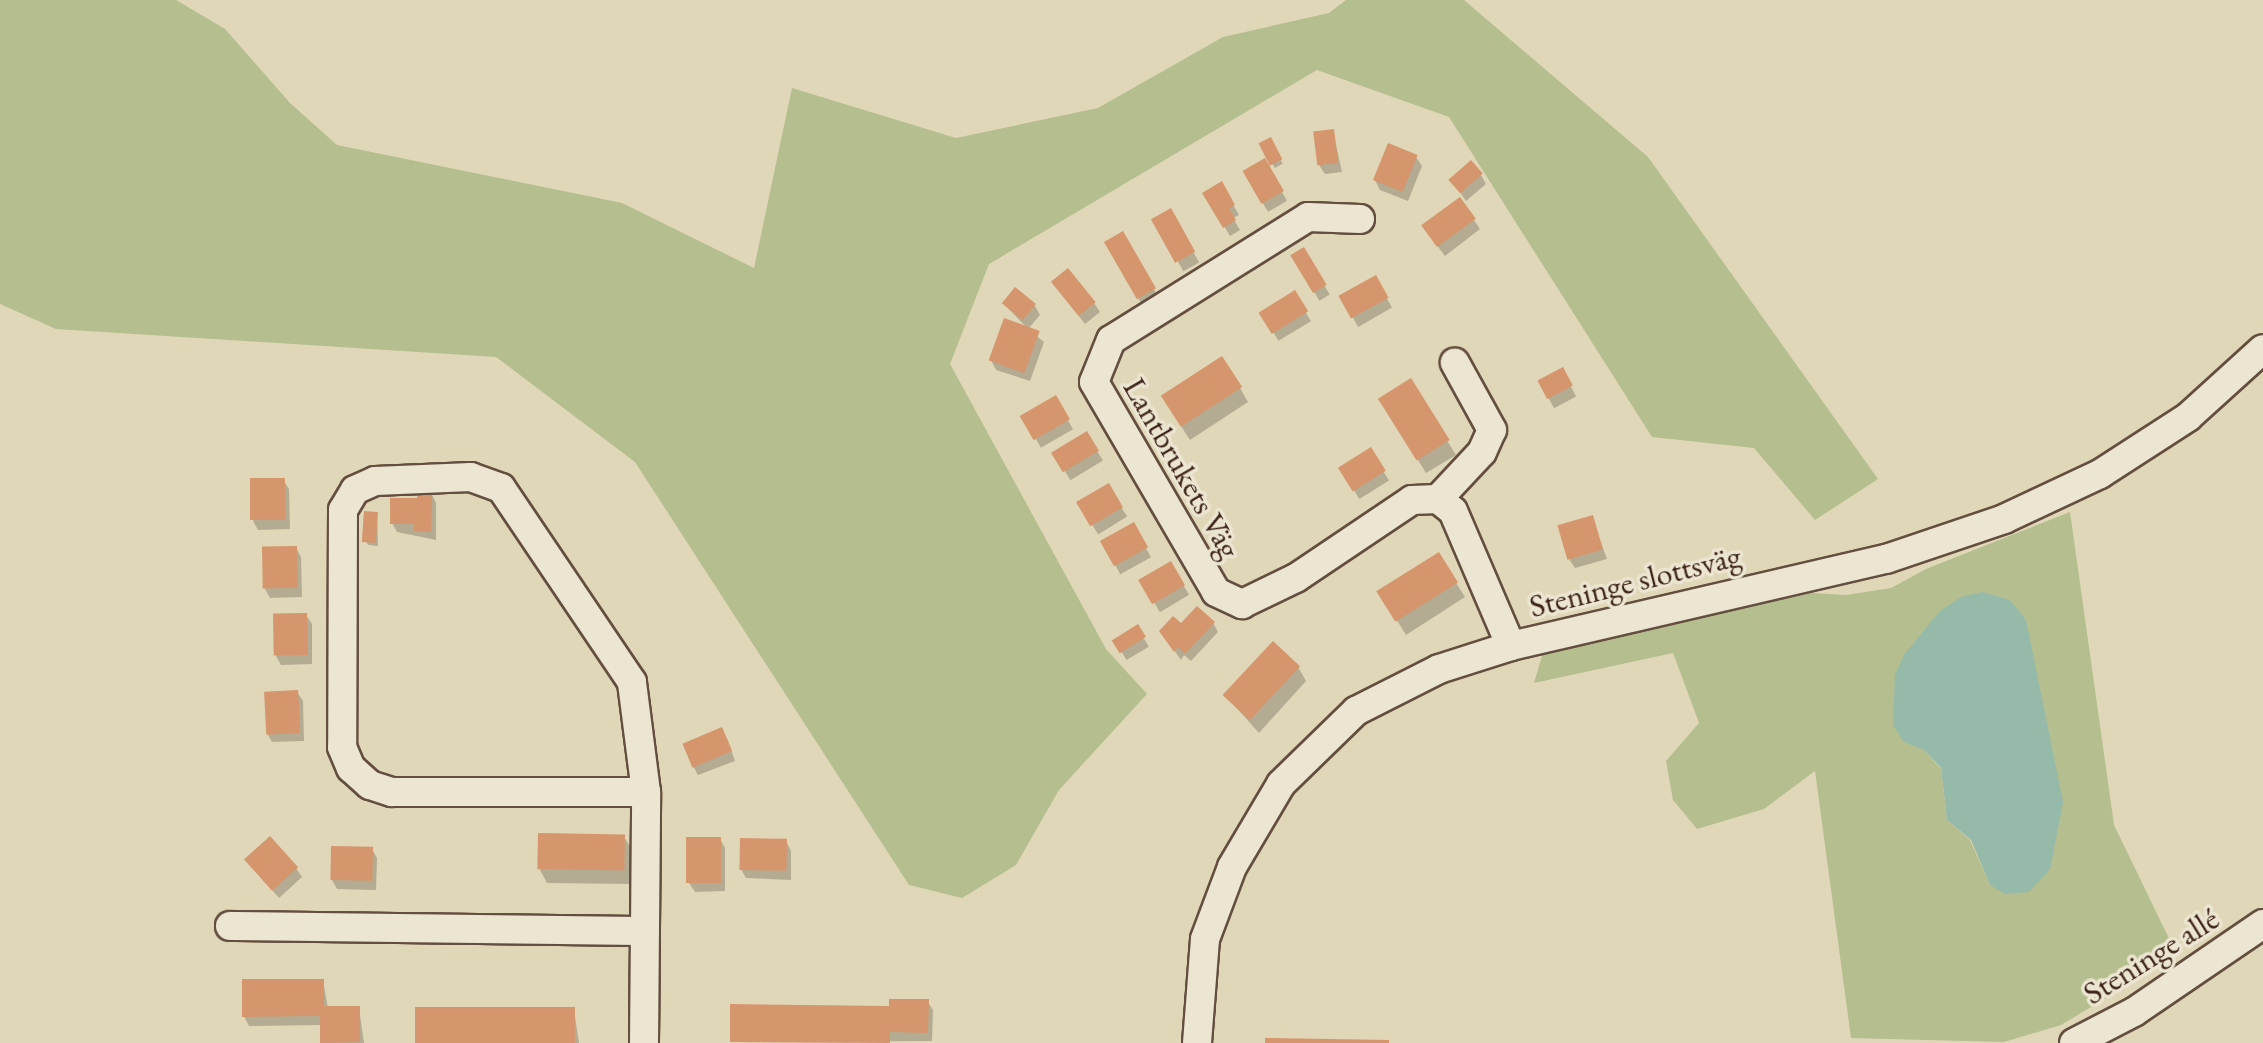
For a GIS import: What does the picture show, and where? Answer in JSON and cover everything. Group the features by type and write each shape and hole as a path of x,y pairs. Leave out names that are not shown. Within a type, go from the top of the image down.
{"street":[{"name":"Lantbrukets Väg","path":"1360,219 1308,217 1111,340 1094,382 1199,570 1216,592 1242,604 1296,578 1412,500 1438,499"},
{"name":"Steninge slottsväg","path":"1197,1043 1205,939 1232,867 1281,784 1356,711 1439,669 1511,646 1886,559 2004,519 2100,474 2188,417 2263,349"},
{"path":"1455,363 1492,430 1482,452 1438,499 1453,511 1511,646"},
{"path":"644,1043 646,792 632,682 501,488 471,477 375,481 355,490 343,510 342,747 351,768 370,785 392,792 646,792"},
{"name":"Steninge allé","path":"2074,1043 2134,1012 2263,924"},
{"path":"230,926 645,931"}],"shaded area":[{"path":"0,0 176,0 225,29 290,103 337,145 622,203 754,268 792,88 956,138 1098,108 1223,37 1329,13 1346,0 1464,0 1648,157 1878,479 1815,520 1754,448 1652,437 1449,117 1317,70 989,264 950,364 1106,649 1147,694 1059,790 1016,865 962,898 909,885 635,462 496,357 56,329 0,304"},
{"path":"2070,512 2114,825 2177,955 2061,1025 2004,1042 1851,1038 1815,771 1764,809 1697,829 1673,800 1666,761 1699,723 1673,653 1534,683 1544,649 1812,593 1846,595 1891,588 1926,569","holes":["1924,750 2050,869 1990,885 1970,840 1947,820 1941,769"]},
{"path":"1982,592 2010,600 2026,620 2063,802 2050,869 2029,892 2005,894 1990,885 1971,840 1947,820 1941,768 1924,750 1904,742 1893,725 1895,675 1904,655 1939,612 1961,597"}],"building":[{"path":"1334,129 1338,163 1317,165 1313,132"},
{"path":"1271,137 1282,159 1270,166 1259,143"},
{"path":"1388,143 1418,155 1403,192 1373,180"},
{"path":"1265,158 1284,191 1261,204 1242,171"},
{"path":"1471,160 1483,174 1460,193 1448,180"},
{"path":"1222,181 1235,205 1229,208 1236,220 1223,228 1202,193"},
{"path":"1460,197 1476,219 1437,247 1421,225"},
{"path":"1171,208 1195,252 1175,263 1151,219"},
{"path":"1123,231 1156,288 1137,299 1104,242"},
{"path":"1304,247 1327,285 1313,293 1290,255"},
{"path":"1068,268 1096,302 1079,316 1051,282"},
{"path":"1376,275 1389,298 1351,319 1338,296"},
{"path":"1015,287 1036,304 1023,320 1002,303"},
{"path":"1295,290 1308,311 1272,334 1259,313"},
{"path":"1004,318 1040,331 1024,373 989,360"},
{"path":"1222,356 1242,387 1181,427 1161,396"},
{"path":"1563,367 1573,386 1547,399 1537,381"},
{"path":"1411,378 1450,440 1417,461 1378,399"},
{"path":"1056,395 1070,419 1034,440 1020,416"},
{"path":"1087,431 1099,451 1063,472 1051,453"},
{"path":"1371,447 1386,471 1353,491 1338,468"},
{"path":"250,478 285,478 285,520 250,520"},
{"path":"1109,483 1123,507 1090,526 1076,502"},
{"path":"418,491 432,491 431,532 414,531 414,524 390,524 390,498 417,498"},
{"path":"364,511 378,512 376,543 362,542"},
{"path":"1593,515 1603,550 1567,560 1557,525"},
{"path":"1134,522 1148,547 1114,566 1100,541"},
{"path":"297,546 298,588 263,589 262,547"},
{"path":"1439,552 1458,583 1395,622 1376,591"},
{"path":"1171,561 1185,585 1152,604 1138,580"},
{"path":"1197,606 1215,622 1185,654 1178,647 1174,652 1159,631 1173,616 1181,623"},
{"path":"307,613 308,655 274,656 273,614"},
{"path":"1138,624 1146,637 1120,653 1112,640"},
{"path":"1273,641 1300,666 1250,720 1223,695"},
{"path":"298,690 300,733 266,735 264,692"},
{"path":"722,727 732,751 693,768 682,744"},
{"path":"538,833 625,835 624,871 537,869"},
{"path":"270,836 298,867 272,891 244,859"},
{"path":"686,837 721,837 721,883 686,883"},
{"path":"740,838 787,839 786,871 739,870"},
{"path":"331,846 373,847 372,881 330,880"},
{"path":"242,979 324,979 324,1006 360,1006 360,1042 320,1043 320,1016 242,1017"},
{"path":"889,999 929,999 928,1033 890,1032 890,1043 730,1042 730,1004 889,1006"},
{"path":"415,1007 575,1007 575,1043 415,1043"},
{"path":"1265,1038 1389,1040 1389,1043 1265,1043"}]}
